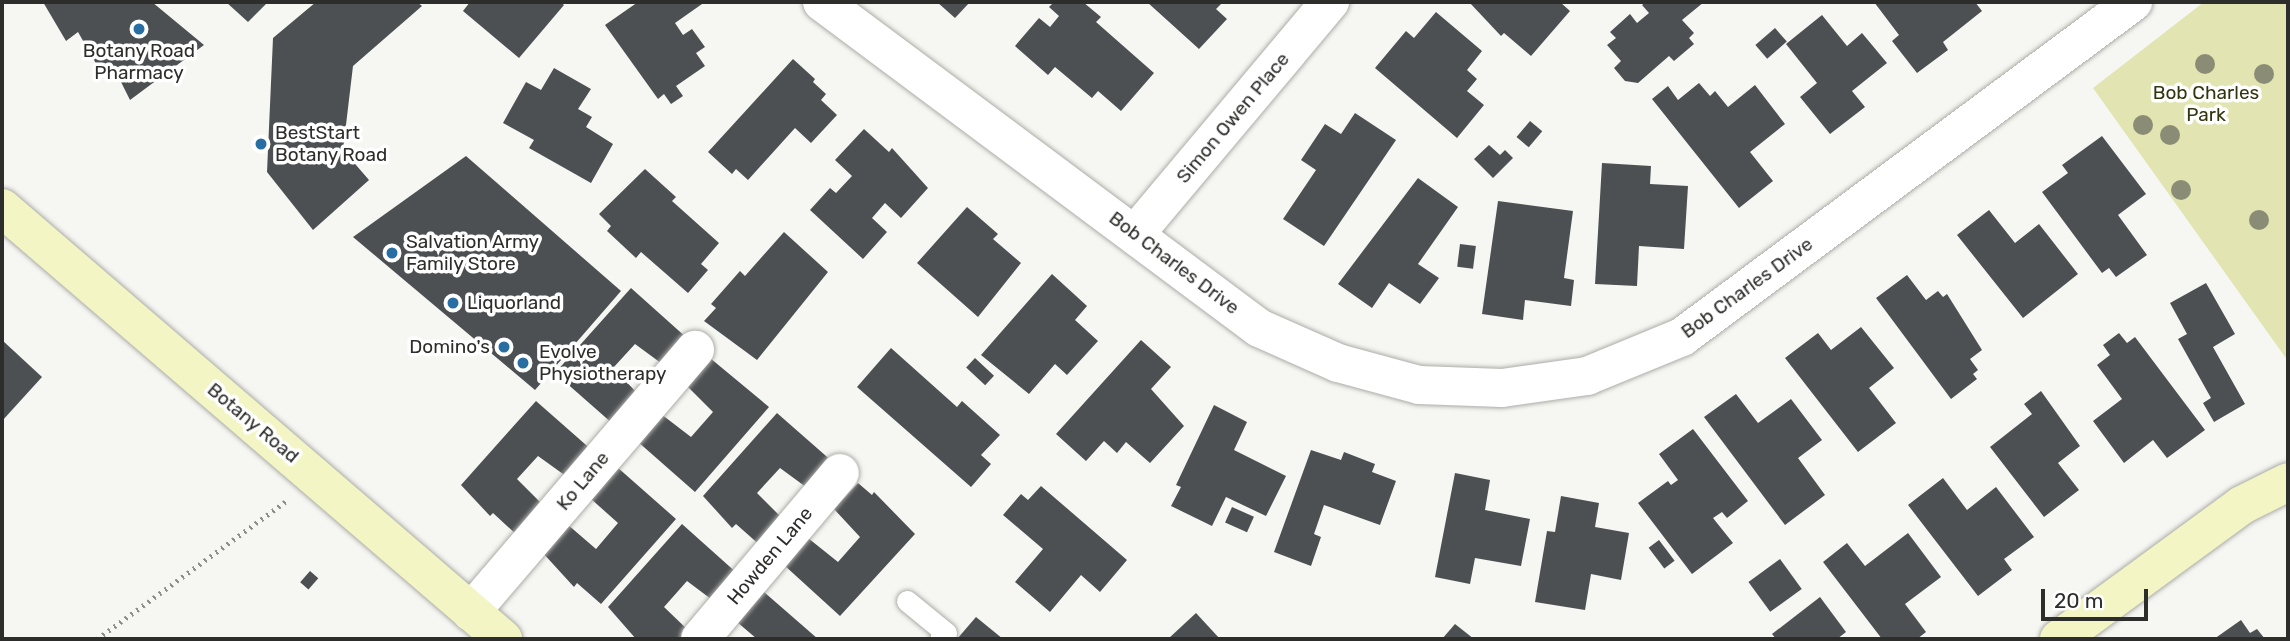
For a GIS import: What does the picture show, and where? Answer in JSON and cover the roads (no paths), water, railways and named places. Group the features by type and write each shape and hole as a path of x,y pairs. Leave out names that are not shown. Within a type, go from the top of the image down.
{"main road":[{"name":"Botany Road","path":"2,208 503,639"},
{"path":"2059,639 2242,505 2288,482"}],"street":[{"name":"Bob Charles Drive","path":"821,2 1136,233 1259,328 1338,363 1419,385 1502,388 1587,376 1682,337 2133,2"},
{"name":"Simon Owen Place","path":"1136,233 1329,2"},
{"name":"Ko Lane","path":"471,612 695,350"},
{"name":"Howden Lane","path":"700,639 840,473"}],"lane":[{"path":"907,601 946,633 940,639"}],"place":[{"name":"Botany Road Pharmacy","path":"139,29"},
{"name":"BestStart Botany Road","path":"261,144"},
{"name":"Salvation Army Family Store","path":"392,253"},
{"name":"Liquorland","path":"453,303"},
{"name":"Domino's","path":"504,347"},
{"name":"Evolve Physiotherapy","path":"523,363"}],"park label":[{"name":"Bob Charles Park","path":"2206,104"}]}
